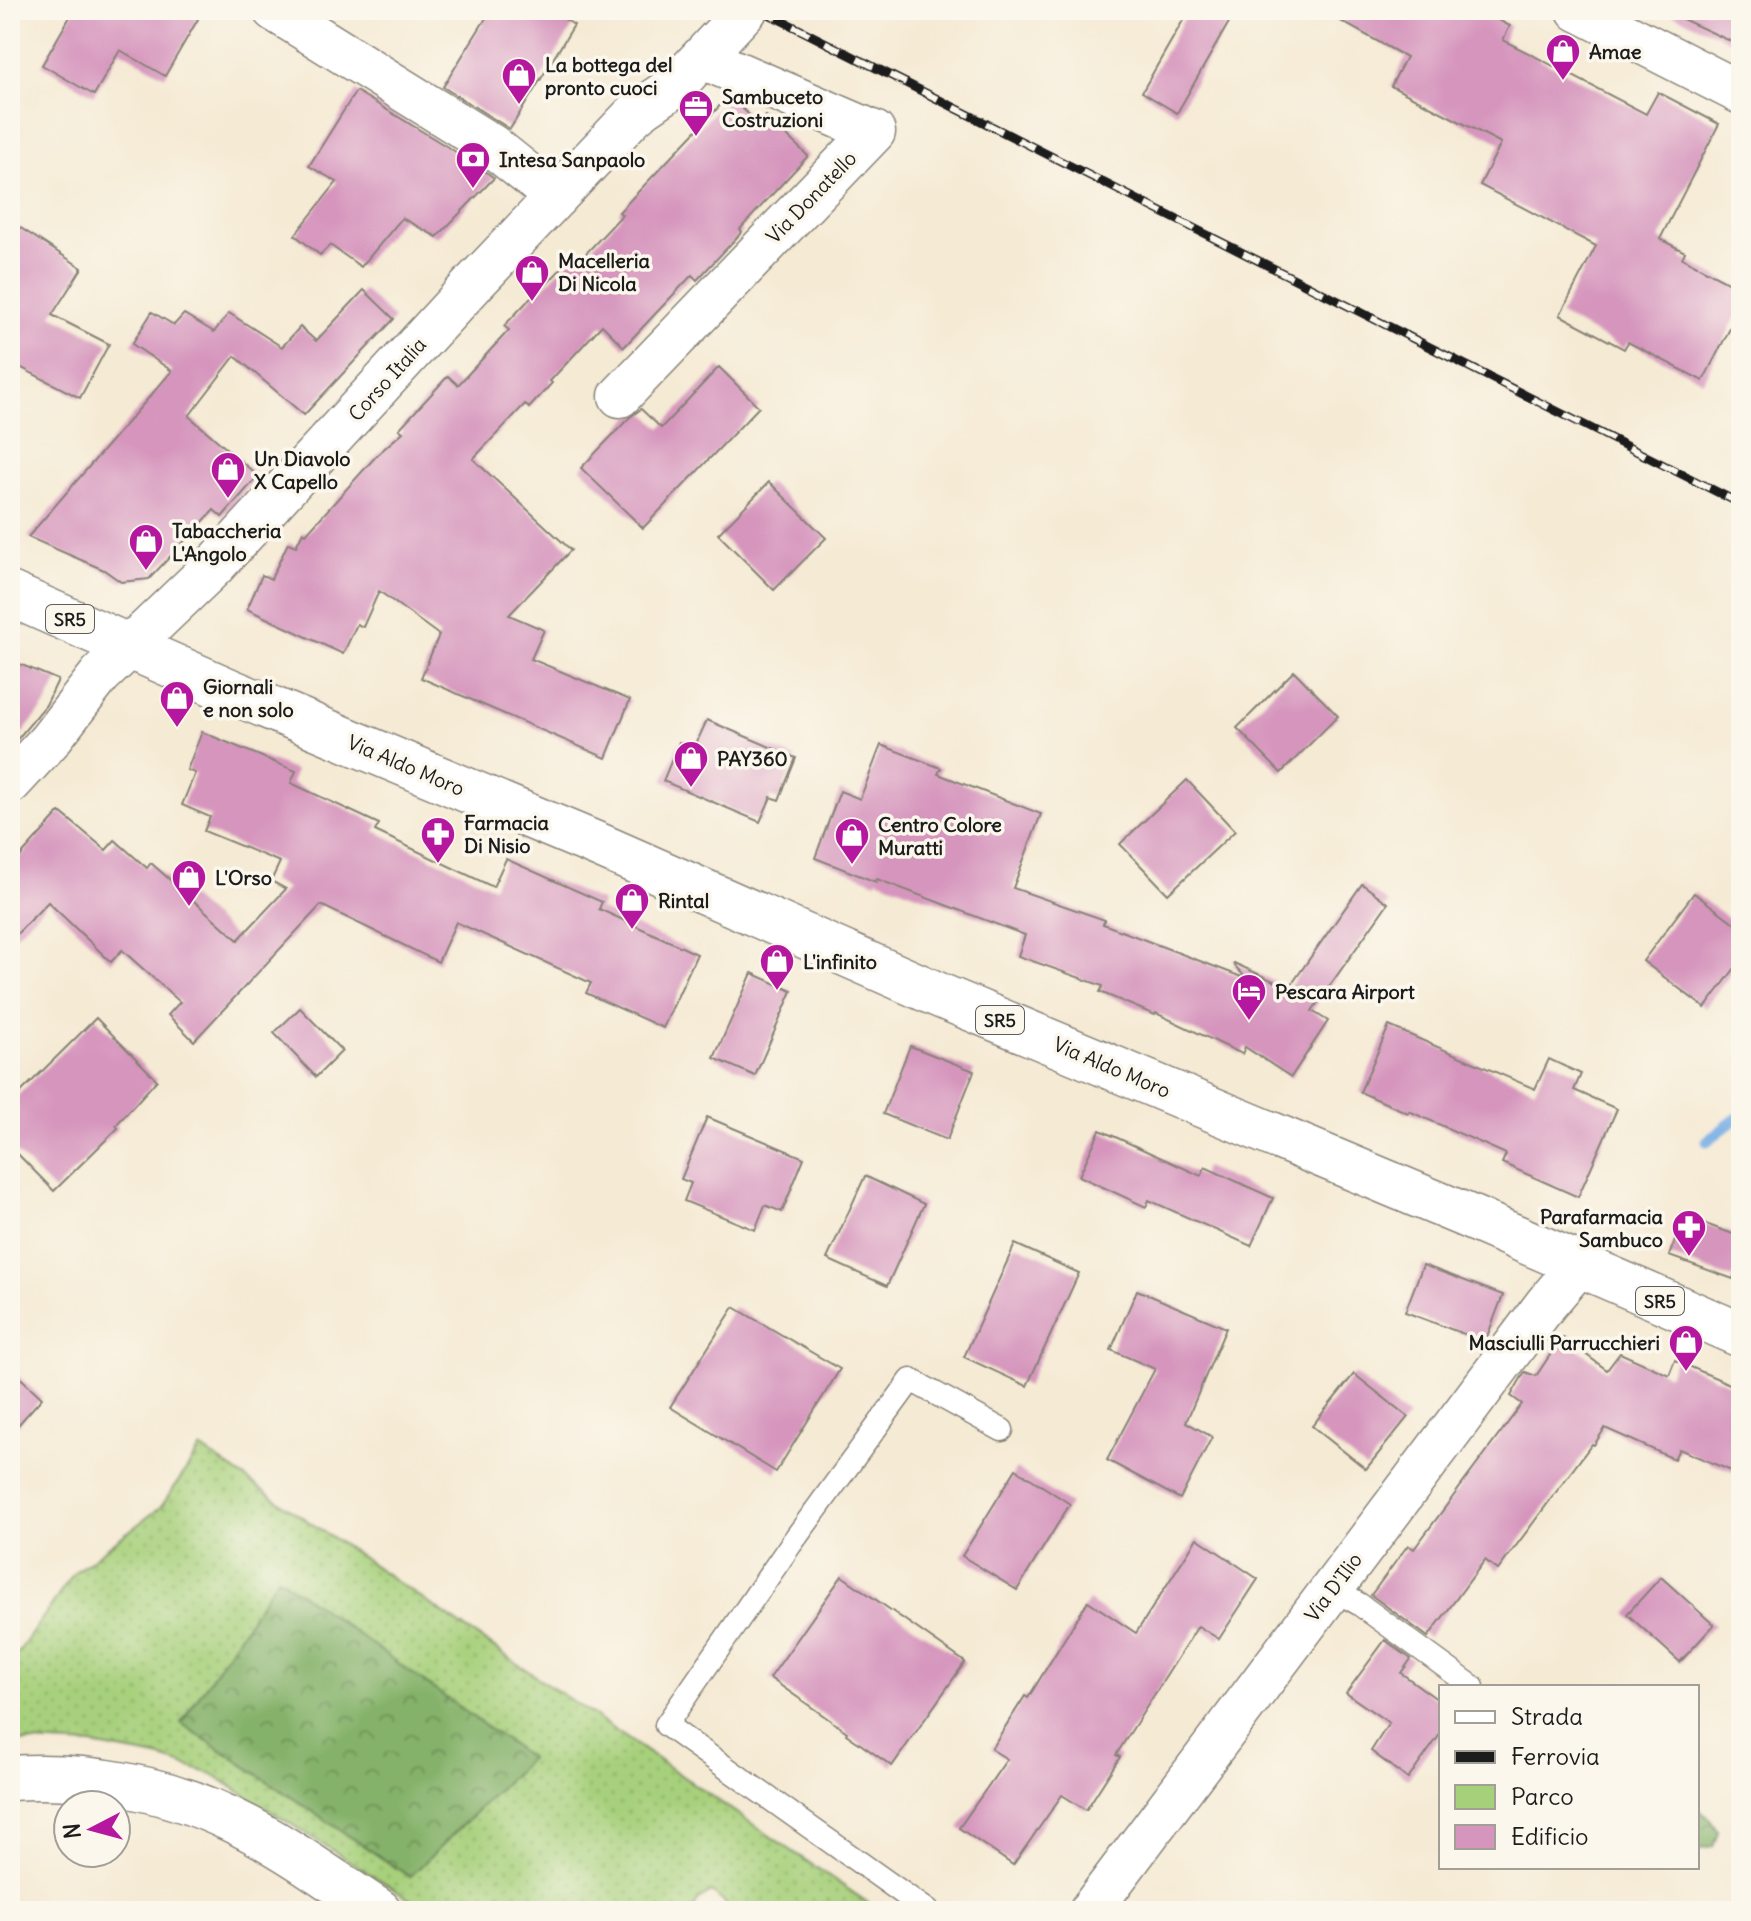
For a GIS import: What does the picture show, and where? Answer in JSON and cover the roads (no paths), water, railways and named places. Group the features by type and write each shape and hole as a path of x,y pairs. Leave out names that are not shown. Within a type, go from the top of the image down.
{"main road":[{"name":"SR5","path":"10,594 130,646"},
{"name":"Via Aldo Moro","path":"130,646 603,847 941,996 1465,1215 1741,1335"},
{"path":"10,1778 87,1779 143,1789 204,1807 262,1835 379,1911"}],"street":[{"path":"274,10 491,145 556,197"},
{"name":"Corso Italia","path":"641,109 652,80 709,10"},
{"name":"Corso Italia","path":"10,783 49,741 100,675 214,566 641,109 675,86 746,10"},
{"path":"1578,10 1741,93"},
{"name":"Via Donatello","path":"620,396 874,132 703,58"},
{"name":"Via D'Ilio","path":"1090,1911 1546,1304 1579,1265"}],"lane":[{"path":"928,1911 666,1725 791,1544 911,1380 1002,1430"},
{"path":"1332,1589 1359,1604 1470,1685"}],"waterway":[{"path":"1707,1141 1741,1115"}],"railway":[{"path":"761,10 1741,504"}],"place":[{"name":"Amae","path":"1563,82"},
{"name":"La bottega del pronto cuoci","path":"519,106"},
{"name":"Sambuceto Costruzioni","path":"696,138"},
{"name":"Intesa Sanpaolo","path":"473,190"},
{"name":"Macelleria Di Nicola","path":"532,303"},
{"name":"Un Diavolo X Capello","path":"228,500"},
{"name":"Tabaccheria L'Angolo","path":"146,572"},
{"name":"Giornali e non solo","path":"177,729"},
{"name":"PAY360","path":"691,789"},
{"name":"Farmacia Di Nisio","path":"438,865"},
{"name":"Centro Colore Muratti","path":"852,866"},
{"name":"L'Orso","path":"189,908"},
{"name":"Rintal","path":"632,931"},
{"name":"L'infinito","path":"777,992"},
{"name":"Pescara Airport","path":"1249,1022"},
{"name":"Parafarmacia Sambuco","path":"1689,1258"},
{"name":"Masciulli Parrucchieri","path":"1686,1373"}]}
